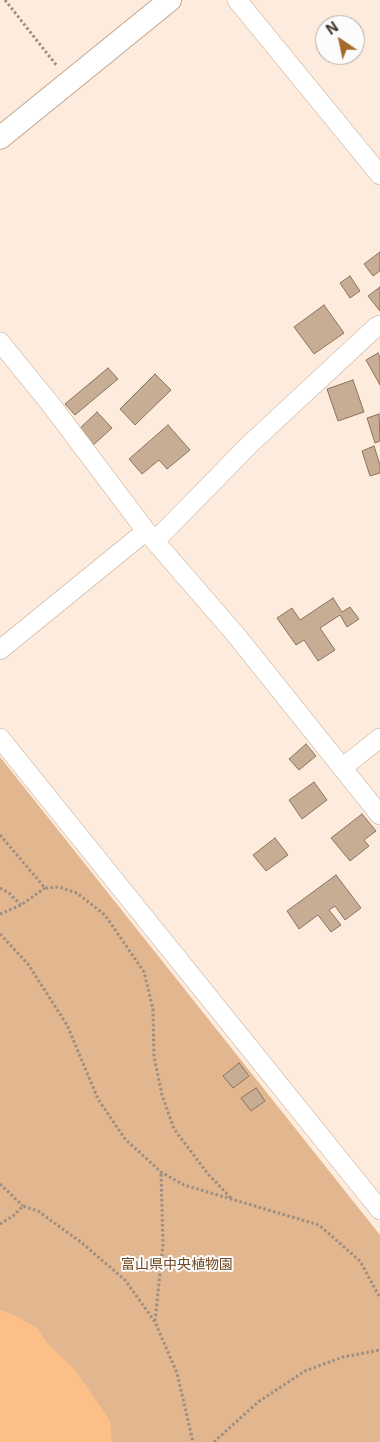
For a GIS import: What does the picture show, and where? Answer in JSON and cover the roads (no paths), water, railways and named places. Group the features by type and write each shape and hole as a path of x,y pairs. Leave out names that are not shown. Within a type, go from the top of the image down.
{"street":[{"path":"0,138 170,0"},
{"path":"237,0 380,175"},
{"path":"0,650 151,536 376,327 380,326"},
{"path":"0,342 52,406 151,536 236,635 380,815"},
{"path":"0,738 379,1207"},
{"path":"342,768 380,738"}],"park label":[{"name":"富山県中央植物園","path":"177,1265"}]}
